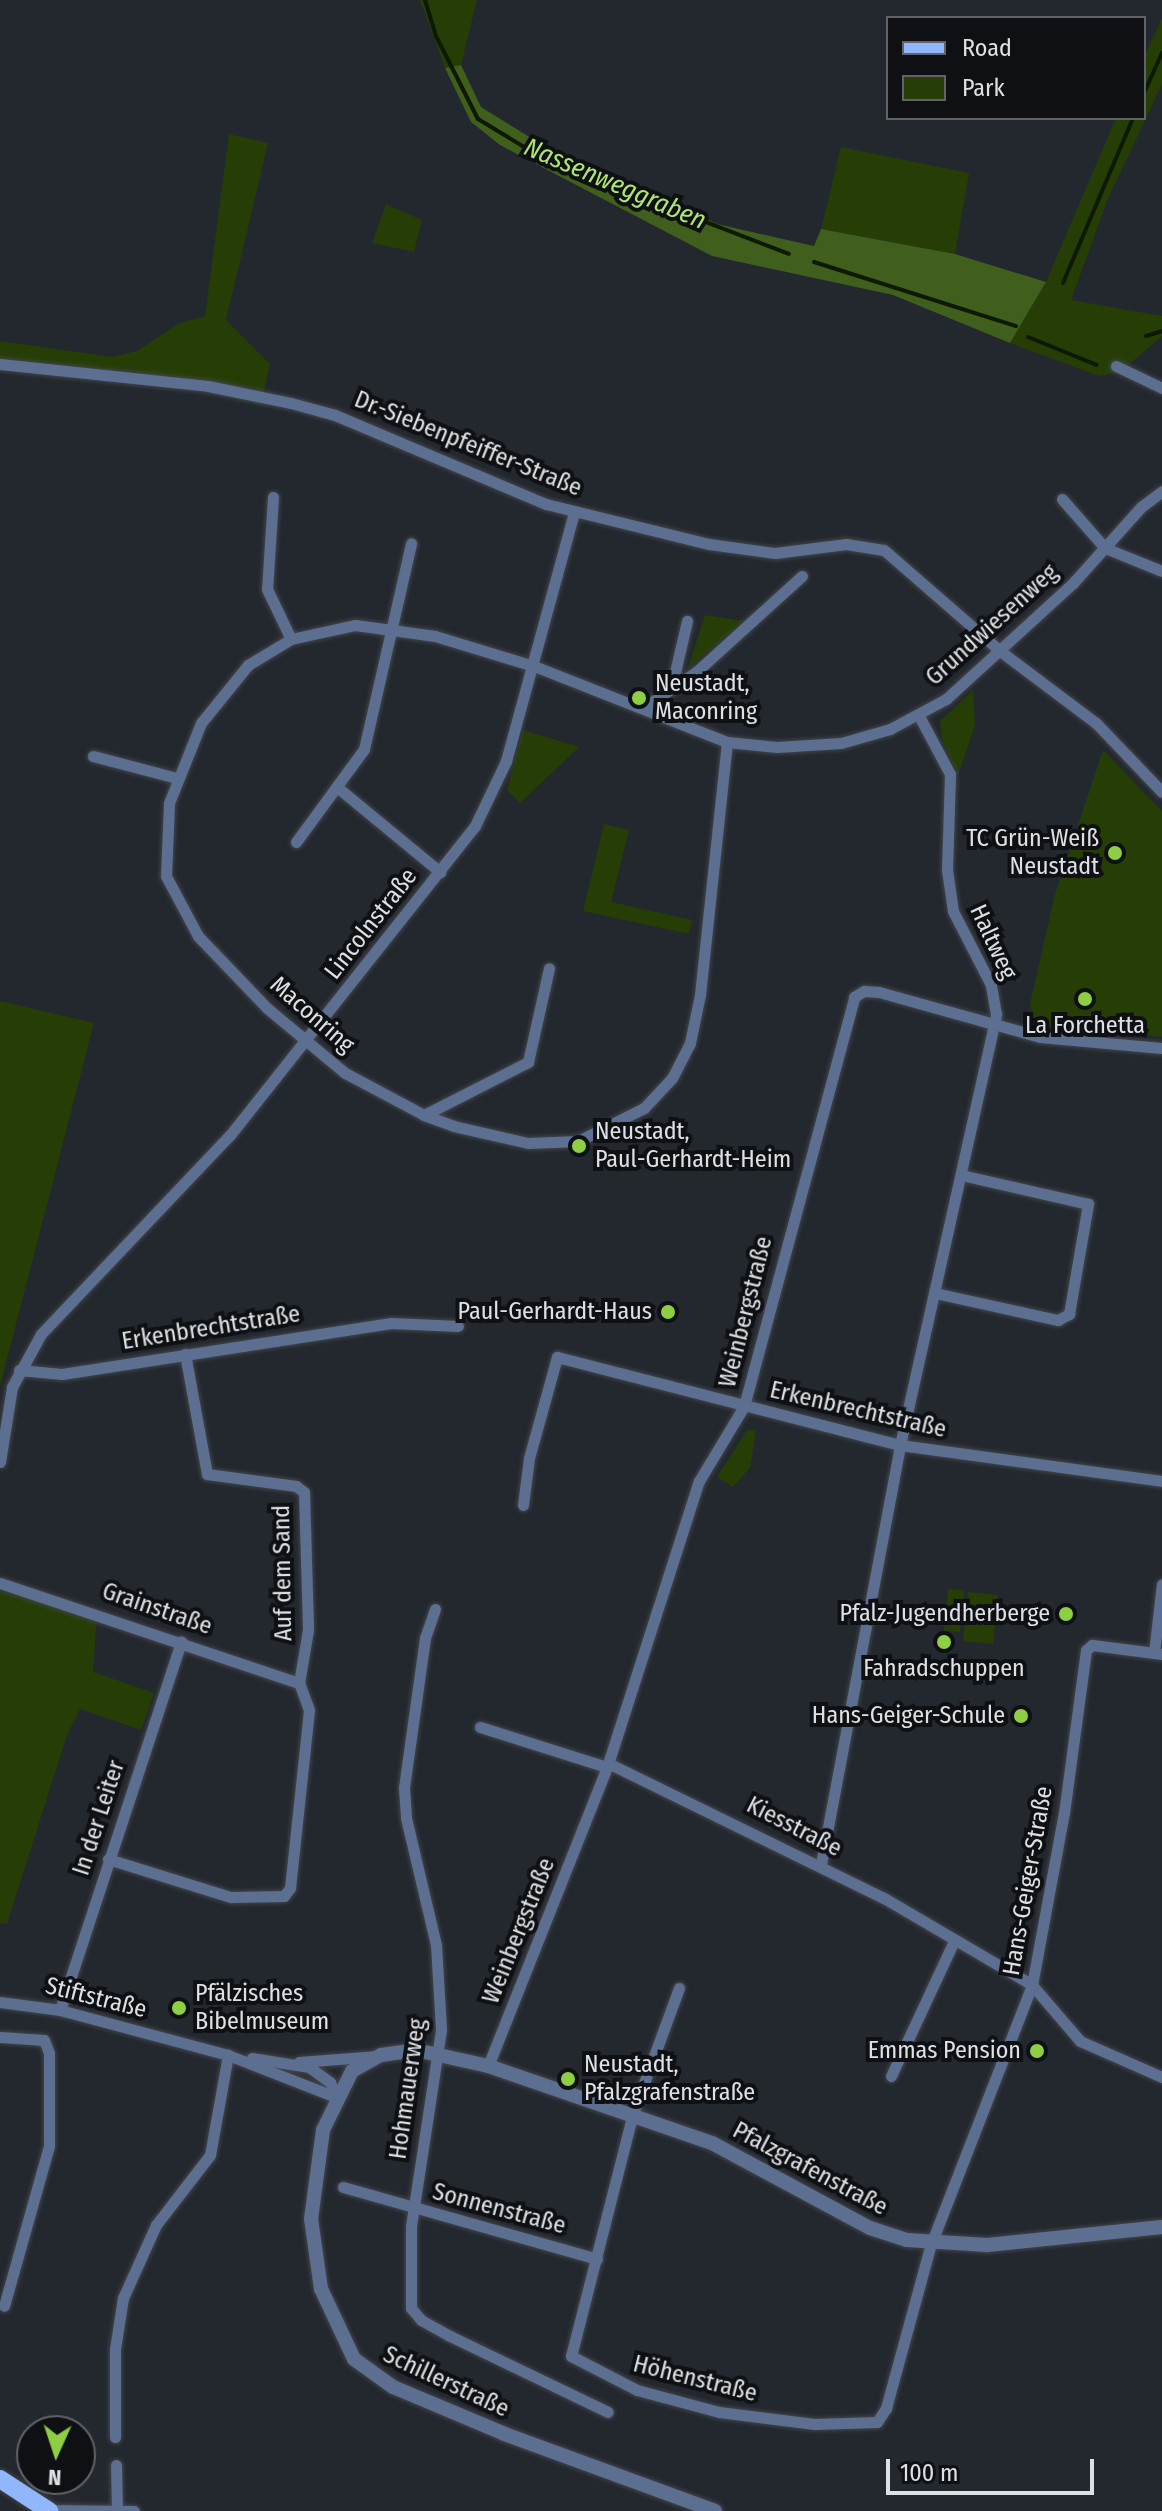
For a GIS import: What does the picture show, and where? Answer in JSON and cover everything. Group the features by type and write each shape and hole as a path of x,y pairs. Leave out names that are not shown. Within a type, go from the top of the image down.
{"main road":[{"path":"0,2479 49,2511"}],"street":[{"name":"Dr.-Siebenpfeiffer-Straße","path":"0,364 208,386 291,403 335,415 574,512 741,550 795,553 846,544 884,550 1000,651 1096,723 1162,792"},
{"path":"1116,366 1162,388"},
{"name":"Grundwiesenweg","path":"727,742 777,747 841,743 919,716 1000,651 1105,548 1141,507 1162,491"},
{"path":"273,497 267,589 291,639"},
{"path":"1062,499 1105,548 1162,571"},
{"name":"Lincolnstraße","path":"0,1462 19,1370 59,1311 230,1135 440,872 493,794 534,666 574,512"},
{"path":"296,842 364,749 395,629 411,543"},
{"path":"643,708 672,685 696,672 802,576"},
{"path":"672,685 687,621"},
{"name":"Maconring","path":"355,625 395,629 475,646 534,666 727,742 696,1019 682,1060 660,1093 624,1123 569,1142 506,1139 424,1115 372,1089 305,1043 198,936 178,906 166,876 164,847 177,778 212,704 248,665 291,639 355,625"},
{"name":"Haltweg","path":"821,1864 900,1445 994,1027 991,985 961,930 948,892 950,774 919,716"},
{"path":"93,756 177,778"},
{"path":"337,787 440,872"},
{"path":"424,1115 528,1062 549,968"},
{"name":"Weinbergstraße","path":"488,2066 607,1765 699,1481 744,1406 854,997 864,991 879,992 994,1027"},
{"path":"994,1027 1077,1043 1162,1048"},
{"path":"935,1293 1058,1320 1069,1314 1088,1204 961,1175"},
{"name":"Erkenbrechtstraße","path":"19,1370 62,1374 391,1323 458,1326"},
{"name":"Auf dem Sand","path":"185,1354 207,1474 296,1486 304,1492 308,1630 299,1683"},
{"name":"Erkenbrechtstraße","path":"523,1505 529,1458 557,1357 900,1445 1162,1481"},
{"name":"Grainstraße","path":"0,1583 181,1641 299,1683"},
{"name":"Hans-Geiger-Straße","path":"931,2244 1032,1985 1064,1813 1086,1650 1092,1645 1158,1654 1162,1584"},
{"name":"Hohmauerweg","path":"435,1609 425,1638 404,1803 436,1945 440,2052 413,2208 409,2296 414,2314 608,2412"},
{"name":"In der Leiter","path":"60,2010 181,1641"},
{"path":"108,1859 231,1897 284,1896 290,1888 309,1710 299,1683"},
{"path":"480,1727 607,1765"},
{"name":"Kiesstraße","path":"607,1765 821,1864 1032,1985 1080,2041 1162,2077"},
{"path":"891,2076 954,1941"},
{"path":"633,2113 679,1988"},
{"name":"Stiftstraße","path":"0,2002 60,2010 228,2055 336,2097"},
{"path":"0,2037 46,2042 50,2128 46,2164 4,2306"},
{"path":"381,2055 440,2052"},
{"name":"Pfalzgrafenstraße","path":"440,2052 633,2113 747,2159 870,2228 931,2244 987,2245 1162,2227"},
{"path":"115,2437 115,2349 123,2298 156,2225 206,2162 228,2055"},
{"name":"Stiftstraße","path":"228,2055 290,2062 381,2055"},
{"name":"Schillerstraße","path":"381,2055 352,2071 336,2097 318,2152 312,2242 332,2320 354,2359 393,2387 491,2428 715,2511"},
{"name":"Stiftstraße","path":"290,2062 324,2076 336,2097"},
{"name":"Höhenstraße","path":"633,2113 571,2356 663,2399 775,2421 858,2426 877,2422 886,2408 931,2244"},
{"name":"Sonnenstraße","path":"343,2187 597,2259"},
{"path":"116,2465 117,2510"},
{"path":"49,2511 134,2511"}],"green space":[{"path":"420,0 477,0 461,65 445,68"},
{"path":"1162,18 1162,84 1146,118 1146,53"},
{"path":"461,65 481,107 552,151 717,224 814,246 821,229 955,254 1046,282 1010,343 893,295 712,256 500,145 471,122 445,68"},
{"path":"1115,120 1145,120 1107,201 1071,300 1162,316 1162,336 1120,372 1099,376 1010,343 1046,282"},
{"path":"229,134 268,143 226,320 270,364 261,405 148,375 0,360 0,341 112,357 137,351 180,323 205,316"},
{"path":"841,147 969,173 955,254 821,229"},
{"path":"386,204 422,220 414,252 372,243"},
{"path":"705,615 744,621 688,668"},
{"path":"973,690 975,725 958,775 942,740 940,721"},
{"path":"523,730 579,747 520,803 507,790"},
{"name":"TC Grün-Weiß Neustadt","path":"1103,750 1162,811 1162,1037 1035,1025 1030,1004 1055,894"},
{"path":"604,824 629,830 611,902 692,920 689,934 583,911"},
{"path":"0,1001 94,1023 0,1386"},
{"path":"747,1430 756,1430 750,1468 733,1487 717,1477"},
{"path":"948,1589 964,1590 960,1632 944,1631"},
{"path":"0,1591 97,1616 93,1672 154,1693 141,1730 80,1709 67,1735 7,1924 0,1923"},
{"path":"968,1592 998,1595 993,1644 963,1641"}],"waterway":[{"name":"Nassenweggraben","path":"425,0 436,36 478,119 547,161 789,254"},
{"path":"1146,89 1162,53"},
{"path":"1063,283 1132,120"},
{"name":"Nassenweggraben","path":"814,262 1016,326"},
{"name":"Nassenweggraben","path":"1146,336 1162,331"},
{"name":"Nassenweggraben","path":"1028,337 1097,365"}],"place":[{"name":"Neustadt, Maconring","path":"639,698"},
{"name":"TC Grün-Weiß Neustadt","path":"1115,853"},
{"name":"La Forchetta","path":"1085,999"},
{"name":"Neustadt, Paul-Gerhardt-Heim","path":"579,1146"},
{"name":"Paul-Gerhardt-Haus","path":"668,1312"},
{"name":"Pfalz-Jugendherberge","path":"1066,1614"},
{"name":"Fahradschuppen","path":"944,1642"},
{"name":"Hans-Geiger-Schule","path":"1021,1716"},
{"name":"Pfälzisches Bibelmuseum","path":"179,2008"},
{"name":"Emmas Pension","path":"1037,2051"},
{"name":"Neustadt, Pfalzgrafenstraße","path":"568,2079"}]}
